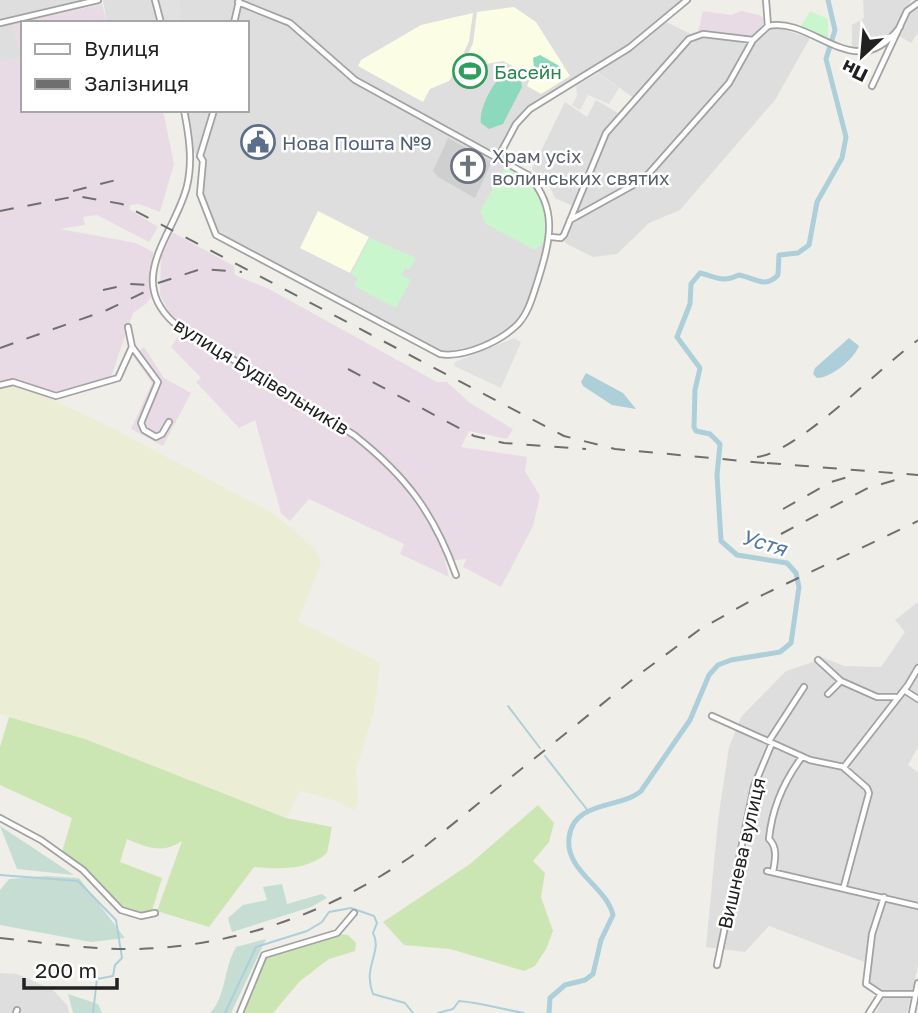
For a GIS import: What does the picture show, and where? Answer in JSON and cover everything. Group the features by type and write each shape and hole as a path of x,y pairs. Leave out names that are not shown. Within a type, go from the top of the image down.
{"street":[{"path":"0,23 98,0"},
{"path":"155,0 160,21"},
{"path":"499,156 516,124 530,109 629,48 687,0"},
{"path":"766,0 768,26"},
{"path":"213,112 200,156 203,161 200,194 216,234 440,354 455,355 478,347 519,323 528,308 551,237 550,214 541,191 528,175 499,156 355,80 290,23 239,1 234,21"},
{"path":"570,220 644,179 729,83 753,40 768,26 787,27 859,51 877,49 887,44 916,2"},
{"path":"872,86 900,27"},
{"path":"551,237 561,238 606,133 682,46 698,34 753,40"},
{"name":"вулиця Будівельників","path":"184,112 190,158 186,190 155,258 154,284 161,307 173,322 354,435 382,457 413,488 441,536 456,575"},
{"path":"190,158 200,156"},
{"path":"128,327 132,347 158,382 141,423 144,430 156,437 162,434 169,422"},
{"path":"0,384 13,383 50,396 66,394 118,378 132,347"},
{"path":"818,660 841,681 877,697 896,697"},
{"path":"843,767 852,759 918,668"},
{"path":"828,694 841,681"},
{"name":"Вишнева вулиця","path":"717,965 754,786 771,742 804,687"},
{"path":"904,690 918,699"},
{"path":"712,716 802,757 843,767 867,788 869,793 844,886"},
{"path":"802,757 788,775 771,826 769,839 774,844 776,855 770,872 844,886 918,906"},
{"path":"0,818 41,840 83,870 121,910 141,916 155,913"},
{"path":"884,897 872,934 865,977 869,988 881,994 916,994"},
{"path":"240,1013 264,955 338,933 354,913"},
{"path":"912,1013 918,984"},
{"path":"869,1013 881,994"}],"shaded area":[{"path":"0,0 87,0 0,21"},
{"path":"103,0 235,0 230,21 107,21"},
{"path":"158,0 180,0 181,21 163,21"},
{"path":"239,0 687,0 639,40 522,116 499,156 518,167 541,191 551,237 528,308 511,330 478,347 446,355 216,235 200,194 203,162 200,156 213,112 248,112 248,21 234,21"},
{"path":"863,0 911,0 894,32 876,48 852,48 852,25 864,18"},
{"path":"102,4 106,21 26,21"},
{"path":"918,6 918,33 911,43 899,36 909,12"},
{"path":"514,7 536,22 570,76 541,94 527,86 531,76 503,61 486,64 468,54 473,43 477,12"},
{"path":"703,11 731,15 741,11 759,15 764,18 764,23 752,39 698,32"},
{"path":"473,13 469,41 457,68 449,81 430,89 423,102 358,66 361,60 421,25"},
{"path":"21,22 21,55 12,24"},
{"path":"666,22 693,35 634,98 597,72 640,44"},
{"path":"12,23 21,58 0,63 0,25"},
{"path":"772,26 810,38 775,100 680,210 649,223 617,254 593,257 567,244 563,240 577,217 645,180 729,83 751,45"},
{"path":"703,35 747,44 728,82 643,178 572,217 607,133 694,37"},
{"path":"21,58 21,112 163,112 174,164 160,212 139,204 131,205 129,209 158,227 149,242 97,215 83,217 85,225 60,229 136,243 153,252 152,295 147,303 133,313 111,377 56,394 11,379 0,381 0,63"},
{"path":"598,73 619,88 609,104 588,95 580,110 572,105 577,96 576,86"},
{"path":"596,100 618,113 604,132 573,206 555,198 548,183 532,169 565,102 587,117"},
{"path":"187,112 210,112 197,155 192,151"},
{"path":"448,138 492,162 475,198 438,177 433,171"},
{"path":"318,211 369,237 350,273 300,248"},
{"path":"172,232 234,266 235,275 269,289 437,382 447,382 470,403 513,429 507,439 469,431 461,447 527,457 525,471 540,496 533,526 501,587 463,567 466,559 445,561 449,577 400,554 404,544 309,499 290,521 281,513 255,420 239,428 196,382 201,378 171,347 186,325 170,314 160,295 161,257"},
{"path":"514,338 521,342 501,388 454,366 455,362"},
{"path":"144,347 164,378 191,393 163,446 131,429 152,383 133,356"},
{"path":"13,384 112,428 276,515 316,550 321,563 298,621 380,663 374,711 356,769 358,802 355,810 334,800 300,791 286,818 85,739 0,714 0,385"},
{"path":"918,602 918,747 908,765 918,772 918,966 907,1013 876,1013 883,998 871,986 868,977 870,964 769,926 745,952 706,947 718,820 729,747 741,717 786,671 813,662 819,656 844,666 881,667 905,632 895,620"},
{"path":"0,826 74,875 17,869"},
{"path":"47,876 79,878 125,938 91,942 0,925 0,890 9,879"},
{"path":"282,884 287,904 322,894 327,898 311,907 232,932 228,918 243,905 267,900 263,887"},
{"path":"266,939 231,1013 210,1013 219,998 236,947"},
{"path":"0,973 17,974 53,990 67,1005 69,1013 0,1013"},
{"path":"68,994 98,1004 102,1013 73,1013"}],"green space":[{"path":"810,11 828,19 828,38 800,28"},
{"path":"540,55 561,67 559,75 555,77 534,66 533,58"},
{"path":"510,71 520,75 522,87 503,124 489,129 481,123 482,109 499,78"},
{"path":"506,166 534,188 543,207 544,242 535,250 486,224 480,211"},
{"path":"370,238 416,258 409,270 405,268 401,275 411,280 396,308 354,286 358,278 351,274"},
{"path":"9,717 85,739 286,818 332,827 327,853 302,866 254,867 209,927 157,911 182,841 168,847 155,848 127,839 120,862 162,878 152,911 142,915 132,914 114,902 85,869 62,852 72,818 0,785 0,747"},
{"path":"538,805 554,823 549,842 533,861 545,873 541,897 553,931 535,966 524,971 450,949 404,945 383,922 470,864"},
{"path":"340,934 348,935 356,943 355,951 329,959 300,981 273,1013 242,1013 268,954"}],"water":[{"path":"849,338 859,346 852,356 835,371 817,378 813,374 815,368"},
{"path":"586,373 623,393 636,409 612,405 583,386 581,382"}],"waterway":[{"name":"Устя","path":"549,1013 550,998 565,985 585,980 593,974 601,940 613,915 603,895 573,860 569,850 572,826 588,811 622,801 641,791 690,720 709,675 718,665 731,660 780,652 791,643 799,587 796,573 787,563 737,555 721,541 717,475 720,444 710,434 696,431 694,427 695,390 700,368 677,337 690,304 691,284 700,273 728,279 739,275 769,281 778,275 779,255 798,253 809,245 817,202 842,158 846,137 826,59 835,30 828,0"},
{"path":"508,706 540,748"},
{"path":"545,756 581,802"},
{"path":"582,803 588,811"},
{"path":"0,875 78,881 116,920 122,958 115,965 113,976 97,979 93,1013"},
{"path":"225,1013 256,947 307,931 322,922 329,912 351,908 374,916 377,923 373,933 376,947 370,975 373,994 405,1003 413,1013"},
{"path":"438,1013 453,1009 459,1001 524,1013"}],"railway":[{"path":"73,191 124,178"},
{"path":"0,211 77,196 122,204 564,436 615,449 775,464"},
{"path":"103,290 130,284 152,285 201,269 242,272"},
{"path":"0,348 107,310 155,287"},
{"path":"757,457 774,452 794,441 918,340"},
{"path":"348,369 474,436 504,443 586,449"},
{"path":"767,463 918,475"},
{"path":"783,509 831,482 855,475"},
{"path":"781,534 868,488 899,479"},
{"path":"0,938 118,949 159,948 239,935 316,909 389,871 423,848 637,676 699,630 752,600 918,521"}],"place":[{"name":"Басейн","path":"470,71"},
{"name":"Нова Пошта №9","path":"258,142"},
{"name":"Храм усіх волинських святих","path":"468,166"}]}
